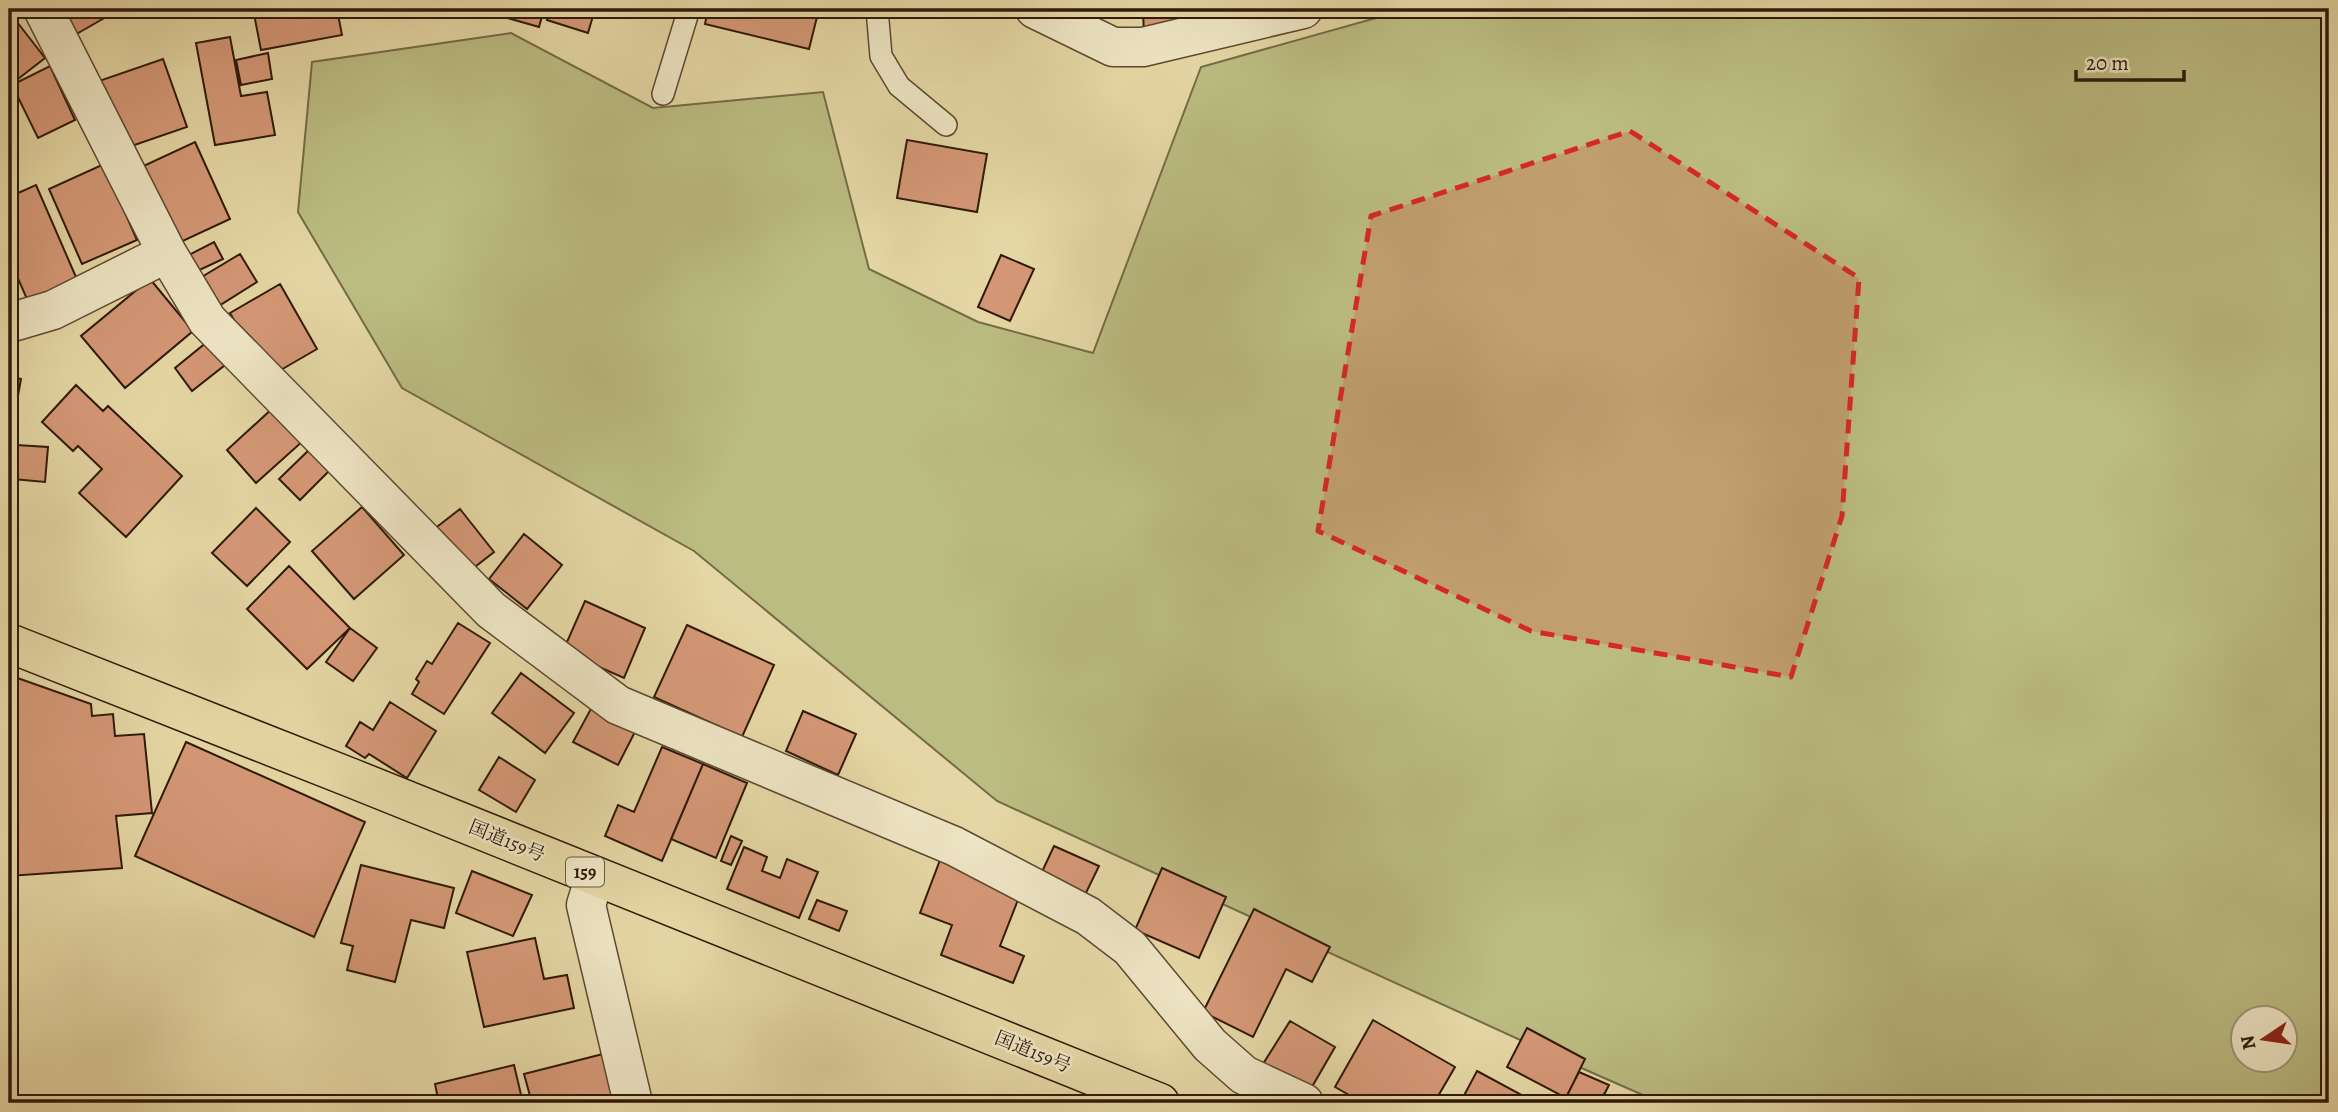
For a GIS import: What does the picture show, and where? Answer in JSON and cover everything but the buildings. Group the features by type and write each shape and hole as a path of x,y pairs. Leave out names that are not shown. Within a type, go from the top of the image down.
{"highway":[{"name":"国道159号","path":"9,643 1160,1103"}],"street":[{"path":"43,9 167,253 207,320 491,610 618,705 954,846 1088,916 1130,948 1210,1045 1244,1075 1304,1103"},
{"path":"1035,9 1113,47 1143,47 1303,9"},
{"path":"9,323 53,310 167,253"},
{"path":"595,876 586,905 633,1103"}],"lane":[{"path":"663,94 689,9"},
{"path":"877,9 881,56 899,86 946,125"}],"highlighted area":[{"path":"1630,131 1859,278 1842,516 1791,677 1531,631 1318,531 1371,216"}],"green space":[{"path":"1408,9 2329,9 2329,1103 1661,1103 997,801 694,551 402,388 298,212 312,62 511,33 653,108 823,92 869,269 978,322 1093,353 1201,67"}]}
